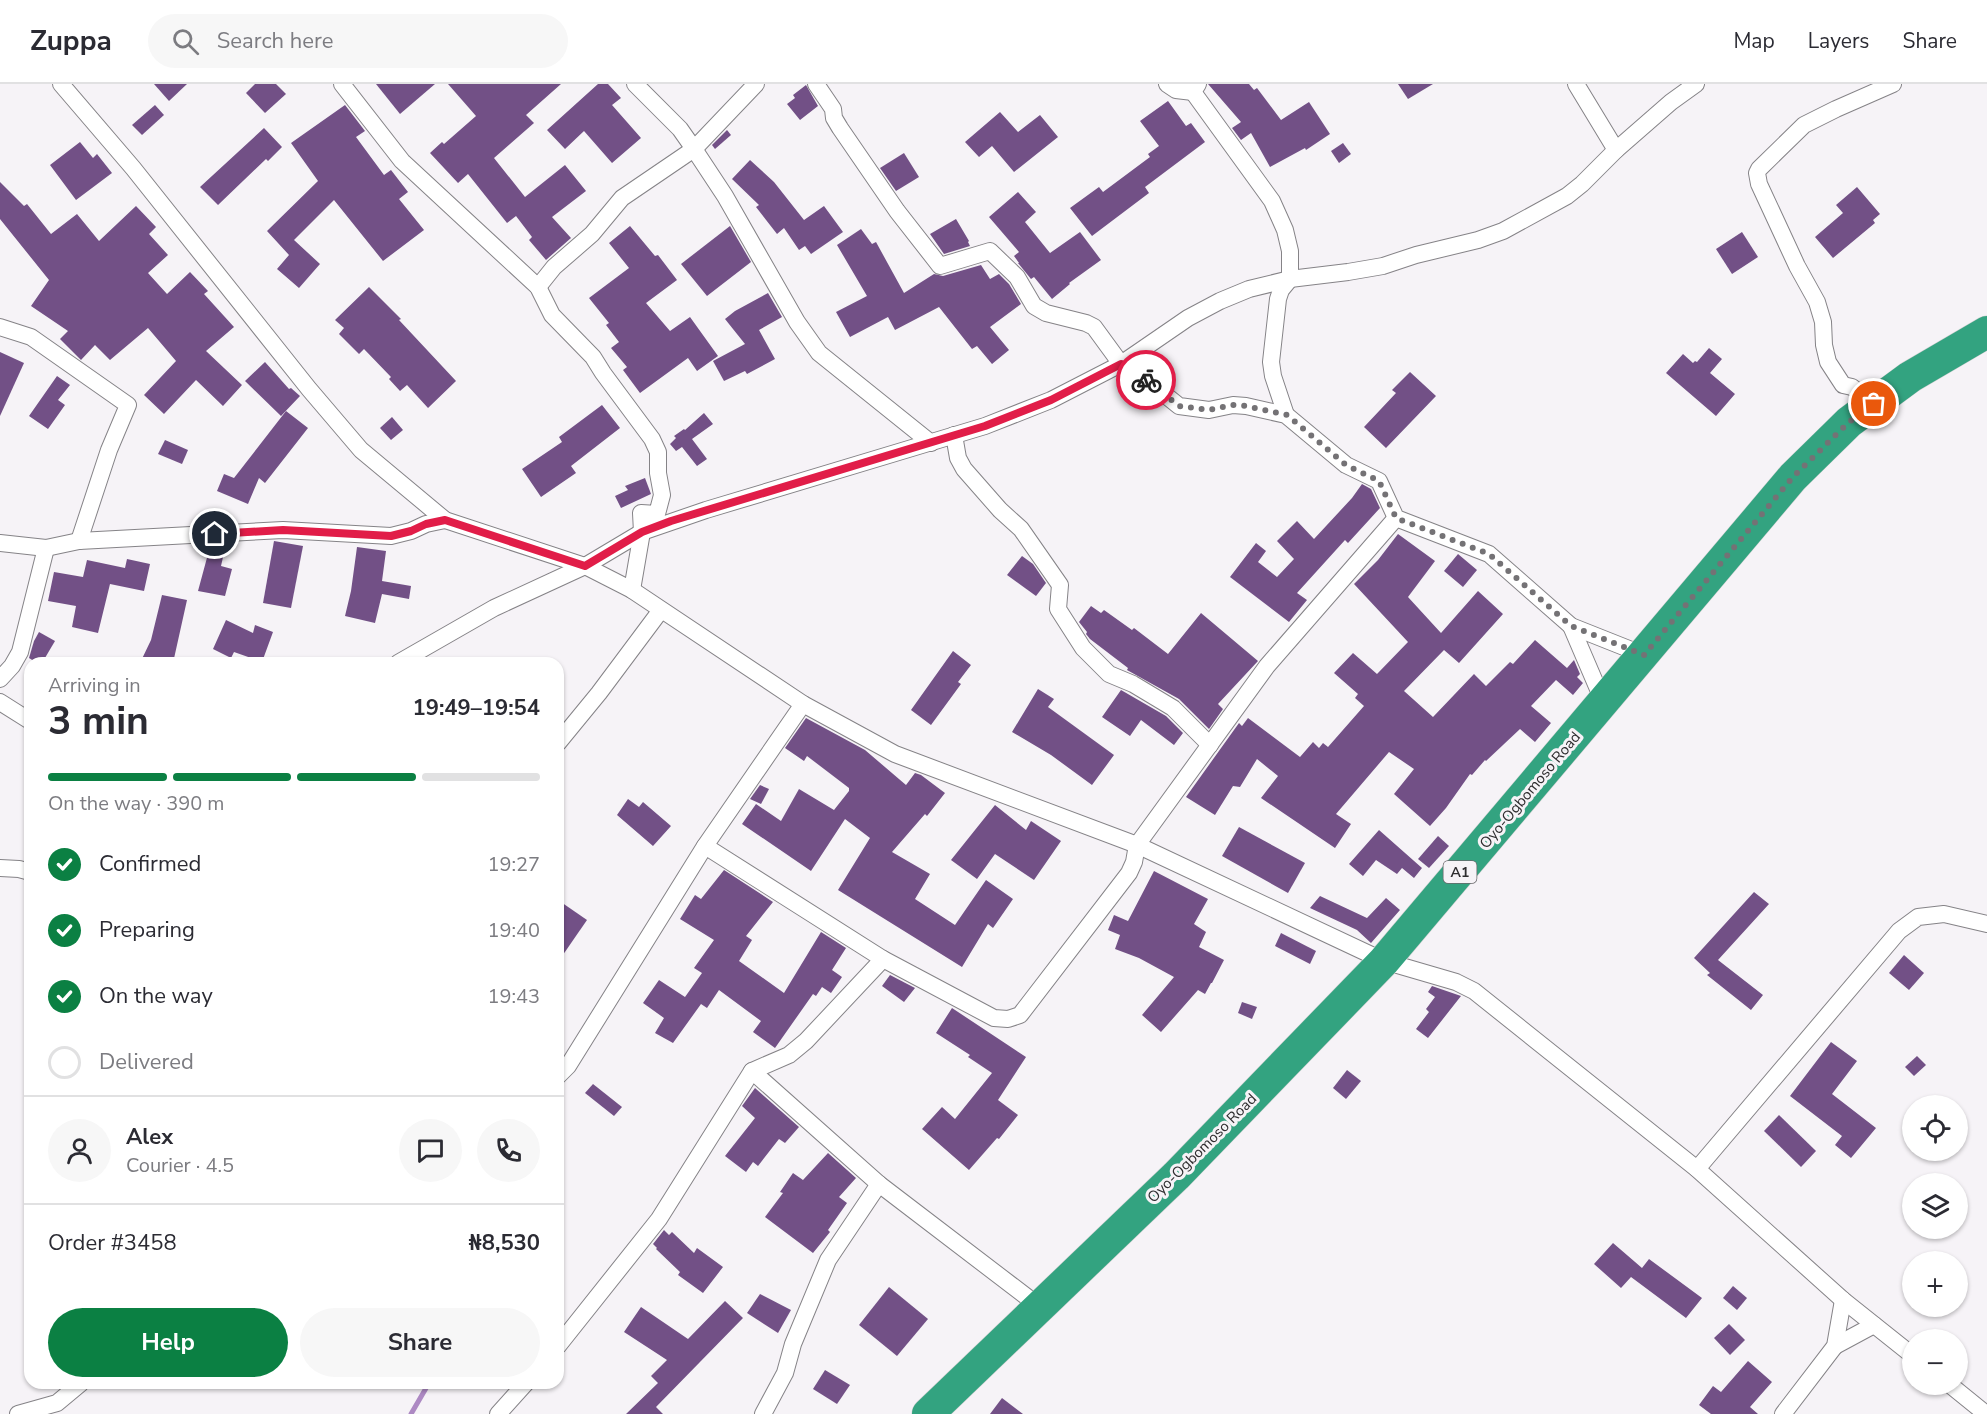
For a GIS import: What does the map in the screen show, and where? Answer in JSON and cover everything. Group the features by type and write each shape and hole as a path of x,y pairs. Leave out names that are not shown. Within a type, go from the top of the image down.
{"highway":[{"name":"Oyo-Ogbomoso Road","path":"928,1414 1176,1176 1384,961 1793,477 1849,422 1910,377 1987,332"}],"street":[{"path":"62,84 133,168 309,389 361,450 445,520 585,566 632,591 803,704 895,754 1137,845 1384,961 1456,982 1474,991 1698,1169 1843,1300 1902,1347"},
{"path":"342,84 402,161 538,287 552,315 593,357 652,439 658,452 658,473 662,495 657,514 641,513 642,532 632,591"},
{"path":"635,84 680,129 694,149 725,196 797,322 819,353 931,442"},
{"path":"538,287 554,267 592,234 622,198 694,149 756,84"},
{"path":"816,84 833,109 834,118 840,128 940,266 990,251 1017,277 1034,306 1046,313 1094,327 1121,364 1138,374 1179,406 1209,410 1233,405 1246,406 1287,415 1346,465 1379,481 1396,518 1489,554 1571,626 1644,655"},
{"path":"1167,84 1176,90 1195,88 1272,201 1285,230 1290,251 1290,279 1278,299 1271,362 1287,415"},
{"path":"1576,84 1616,150"},
{"path":"408,657 494,608 585,566 642,532 706,510 954,435 1042,404 1121,364 1188,318 1220,301 1250,289 1290,279 1383,266 1503,231 1567,196 1671,102 1696,84"},
{"path":"1874,404 1852,387 1843,385 1828,362 1824,345 1823,322 1817,302 1797,266 1759,184 1757,173 1804,125 1893,84"},
{"path":"0,327 31,337 128,405 109,450 79,541"},
{"path":"954,435 958,458 964,469 1000,510 1025,533 1060,585 1058,609 1083,648 1110,674 1133,684 1173,708 1210,745"},
{"path":"705,846 883,959 994,1018 1008,1019 1020,1015 1129,873 1137,845 1267,666 1396,518"},
{"path":"0,543 46,548 79,541 283,530 391,536 445,520"},
{"path":"0,679 12,666 20,652 46,548"},
{"path":"564,736 661,610"},
{"path":"1571,626 1604,703"},
{"path":"0,702 24,717"},
{"path":"564,1070 705,846 803,704"},
{"path":"0,868 24,870"},
{"path":"1698,1169 1899,931 1918,917 1944,914 1987,924"},
{"path":"564,1338 659,1219 752,1071 789,1055 798,1048 883,959"},
{"path":"752,1071 879,1184 1040,1306"},
{"path":"763,1414 785,1373 793,1344 828,1260 879,1184"},
{"path":"1835,1346 1843,1300"},
{"path":"1783,1414 1835,1346 1875,1325"},
{"path":"18,1414 57,1402 73,1389"},
{"path":"498,1414 521,1389"},
{"path":"1963,1395 1986,1414"}],"building":[{"path":"154,84 187,84 169,101"},
{"path":"255,84 276,84 286,94 265,113 246,93"},
{"path":"376,84 435,84 400,114"},
{"path":"448,84 561,84 526,115 534,123 494,158 525,197 565,165 586,191 552,217 571,238 546,260 529,240 532,237 516,216 507,223 468,174 458,183 430,153 476,116"},
{"path":"598,84 608,84 621,98 612,105 641,138 612,163 584,131 565,149 547,130"},
{"path":"1208,84 1249,84 1254,90 1257,88 1281,120 1309,102 1330,134 1306,150 1305,148 1270,167 1251,133 1241,140 1232,128 1241,122"},
{"path":"1398,84 1433,84 1408,99"},
{"path":"806,85 818,106 800,120 787,104 795,98 793,95"},
{"path":"1168,101 1186,126 1191,123 1205,142 1145,187 1149,193 1092,236 1070,208 1099,187 1103,192 1150,157 1148,154 1159,146 1140,121"},
{"path":"155,105 164,115 142,135 132,125"},
{"path":"345,105 365,131 356,137 384,175 391,170 408,192 399,199 424,230 383,261 334,200 294,240 320,264 299,288 277,269 289,255 267,231 318,181 291,143"},
{"path":"1000,112 1018,132 1040,115 1058,137 1014,172 992,146 979,157 965,142"},
{"path":"264,128 282,147 268,161 266,159 218,205 200,187"},
{"path":"727,130 731,135 715,149 712,145"},
{"path":"80,142 93,158 97,154 112,173 76,200 50,165"},
{"path":"1343,143 1351,154 1339,163 1331,151"},
{"path":"904,153 919,177 896,191 880,168"},
{"path":"750,160 774,182 804,220 824,206 843,232 811,254 805,246 799,250 784,228 777,234 756,207 759,205 732,179"},
{"path":"0,182 24,206 27,204 51,234 77,214 99,241 136,206 156,227 149,234 168,255 148,273 167,294 190,272 208,291 204,294 234,327 206,351 242,385 223,406 196,380 164,414 144,395 176,361 148,328 110,360 95,345 81,360 60,339 68,331 31,306 49,280 0,219"},
{"path":"1857,187 1880,214 1873,220 1875,223 1833,258 1815,237 1843,213 1836,205"},
{"path":"1018,192 1036,212 1025,222 1050,253 1080,232 1101,260 1069,283 1052,299 1034,277 1031,279 1018,263 1014,256 1019,252 989,217"},
{"path":"956,219 970,246 944,254 930,234"},
{"path":"630,226 655,256 658,255 677,280 646,303 670,331 690,317 718,356 697,371 688,358 640,393 623,370 627,367 611,348 619,342 606,325 609,323 589,298 629,268 609,243"},
{"path":"730,226 751,262 707,296 681,264"},
{"path":"861,229 872,244 876,242 904,293 934,274 943,276 981,265 990,279 999,274 1009,284 1021,304 990,327 1009,350 992,364 977,346 972,349 939,307 895,330 888,317 850,337 836,312 867,296 837,245"},
{"path":"1742,232 1758,257 1732,274 1716,249"},
{"path":"369,287 456,381 428,408 407,385 400,391 389,379 391,377 364,349 359,354 339,334 344,328 335,320"},
{"path":"768,293 782,317 759,330 775,359 747,374 745,371 724,381 713,361 745,344 725,319"},
{"path":"1709,348 1722,359 1710,373 1735,394 1716,416 1666,373 1683,354 1693,363 1697,362"},
{"path":"0,352 24,363 0,416"},
{"path":"265,362 289,389 291,388 300,396 281,416 245,381"},
{"path":"1410,372 1436,396 1386,448 1364,427 1396,393 1392,390"},
{"path":"57,376 70,385 58,400 65,405 48,429 29,416"},
{"path":"602,405 620,428 571,466 576,473 541,497 522,469 562,442 559,437"},
{"path":"286,411 308,428 265,483 259,478 248,504 217,491 224,474 234,478"},
{"path":"704,413 713,424 692,439 707,459 697,466 682,447 676,451 670,444 676,438 674,436 685,430"},
{"path":"392,417 403,430 391,440 380,428"},
{"path":"165,440 188,450 182,464 158,454"},
{"path":"645,478 651,494 621,508 615,496 628,490 625,486"},
{"path":"1362,484 1371,489 1380,508 1348,543 1345,540 1297,593 1307,600 1289,622 1230,577 1256,543 1266,551 1258,562 1277,577 1294,559 1277,541 1297,521 1314,539"},
{"path":"1398,534 1435,561 1408,597 1441,633 1478,591 1503,614 1459,663 1444,650 1404,691 1433,717 1474,674 1486,686 1510,662 1513,664 1535,640 1567,668 1574,660 1580,674 1577,677 1583,683 1573,695 1556,680 1531,706 1551,723 1535,742 1520,729 1485,760 1472,775 1470,774 1430,826 1394,794 1414,769 1389,752 1336,814 1351,824 1335,848 1261,798 1278,776 1257,759 1240,787 1233,786 1215,815 1186,797 1239,723 1242,726 1248,718 1300,757 1313,742 1319,748 1323,743 1328,747 1364,706 1355,698 1358,694 1334,673 1353,653 1377,674 1408,642 1354,584 1378,560"},
{"path":"274,541 303,546 291,608 263,603"},
{"path":"226,544 221,566 232,569 225,596 198,591 208,554 206,553 208,545"},
{"path":"357,547 386,551 382,581 411,586 409,599 382,594 375,623 345,616"},
{"path":"1458,554 1477,570 1463,587 1444,571"},
{"path":"1022,556 1033,564 1046,583 1036,596 1007,575"},
{"path":"127,559 150,564 144,591 110,584 98,633 72,627 76,606 48,601 54,572 83,577 87,560 125,568"},
{"path":"162,595 187,600 174,657 143,657 151,640"},
{"path":"1091,606 1101,613 1104,610 1132,630 1134,628 1168,654 1201,613 1258,661 1218,704 1223,709 1209,729 1179,699 1127,670 1128,668 1090,639 1079,622"},
{"path":"226,620 253,633 255,625 273,632 264,657 248,657 234,652 229,657 213,649"},
{"path":"39,632 55,641 46,657 29,657"},
{"path":"953,651 971,665 958,682 961,684 931,725 911,710"},
{"path":"1038,689 1054,699 1048,707 1114,755 1092,785 1051,755 1012,732"},
{"path":"1121,690 1166,716 1183,733 1174,745 1141,720 1130,736 1102,717"},
{"path":"806,718 865,750 906,785 915,773 945,793 927,816 925,814 892,852 930,874 915,899 955,925 986,880 1013,899 993,928 988,924 962,967 838,890 870,838 845,819 811,871 742,824 756,804 781,821 799,789 834,810 849,791 849,788 807,756 804,761 785,748"},
{"path":"760,785 769,789 761,804 750,799"},
{"path":"628,799 639,807 643,802 671,826 653,846 617,815"},
{"path":"995,805 1026,830 1031,821 1061,841 1034,880 995,854 977,879 951,860"},
{"path":"1239,827 1305,863 1288,893 1222,856"},
{"path":"1379,830 1422,868 1414,878 1402,868 1397,874 1376,860 1363,876 1349,864"},
{"path":"1438,836 1449,846 1429,868 1418,859"},
{"path":"724,870 773,902 746,936 752,940 739,961 784,993 821,932 846,948 832,970 842,977 831,993 822,987 816,996 813,994 775,1048 753,1032 761,1021 719,990 707,1008 701,1004 673,1043 655,1033 664,1018 643,1003 659,980 685,997 702,973 694,968 714,940 680,919 695,895 701,899"},
{"path":"1154,871 1208,899 1194,924 1206,932 1199,947 1224,960 1205,994 1198,990 1161,1032 1142,1015 1174,977 1139,958 1115,949 1120,935 1108,930 1114,915 1128,921"},
{"path":"1754,892 1769,904 1718,960 1763,995 1751,1010 1707,975 1710,973 1694,958"},
{"path":"1320,896 1367,918 1386,898 1400,910 1371,943 1357,930 1310,908"},
{"path":"564,904 587,920 564,953"},
{"path":"1281,933 1316,951 1310,964 1275,946"},
{"path":"1904,955 1924,973 1909,990 1889,973"},
{"path":"890,975 915,988 904,1002 882,986"},
{"path":"1432,986 1461,996 1428,1038 1416,1029 1429,1012 1426,1009 1435,997 1428,992"},
{"path":"1242,1002 1257,1007 1252,1019 1238,1013"},
{"path":"952,1008 1026,1057 998,1100 1018,1115 969,1170 922,1129 942,1107 955,1119 992,1073 968,1057 970,1055 936,1033"},
{"path":"1831,1042 1857,1061 1832,1094 1876,1128 1851,1158 1835,1145 1842,1136 1790,1096"},
{"path":"1917,1056 1926,1065 1914,1076 1905,1067"},
{"path":"1347,1070 1361,1081 1346,1099 1333,1088"},
{"path":"593,1084 622,1107 614,1116 585,1093"},
{"path":"755,1088 799,1127 785,1143 779,1139 758,1166 753,1162 746,1172 725,1156 755,1118 742,1106"},
{"path":"1779,1115 1816,1151 1801,1167 1764,1131"},
{"path":"828,1153 856,1178 839,1197 847,1203 828,1230 830,1232 813,1253 765,1217 783,1193 780,1192 793,1173 803,1180"},
{"path":"664,1230 669,1235 672,1232 694,1253 697,1248 723,1267 703,1293 678,1275 680,1272 656,1249 653,1244"},
{"path":"1613,1243 1642,1268 1649,1259 1702,1298 1686,1318 1631,1277 1621,1288 1594,1264"},
{"path":"1733,1286 1747,1298 1737,1310 1723,1298"},
{"path":"889,1287 928,1319 897,1356 859,1325"},
{"path":"760,1294 791,1310 778,1333 747,1313"},
{"path":"725,1301 743,1318 656,1407 663,1414 626,1414 658,1383 651,1376 667,1360 624,1332 641,1307 688,1339"},
{"path":"1729,1324 1745,1340 1730,1355 1714,1338"},
{"path":"1748,1361 1772,1382 1750,1407 1758,1414 1711,1414 1699,1405 1713,1386 1721,1392"},
{"path":"825,1370 850,1385 837,1404 813,1389"},
{"path":"1002,1398 1023,1414 990,1414"}],"waterway":[{"path":"411,1414 426,1389"}],"way so far":[{"path":"1146,380 1179,406 1209,410 1233,405 1246,406 1287,415 1346,465 1379,481 1396,518 1489,554 1571,626 1644,655 1793,477 1849,422 1874,404"}],"route":[{"path":"215,534 283,530 391,536 445,520 585,566 642,532 671,521 985,426 1025,412 1121,364 1146,380"}]}
